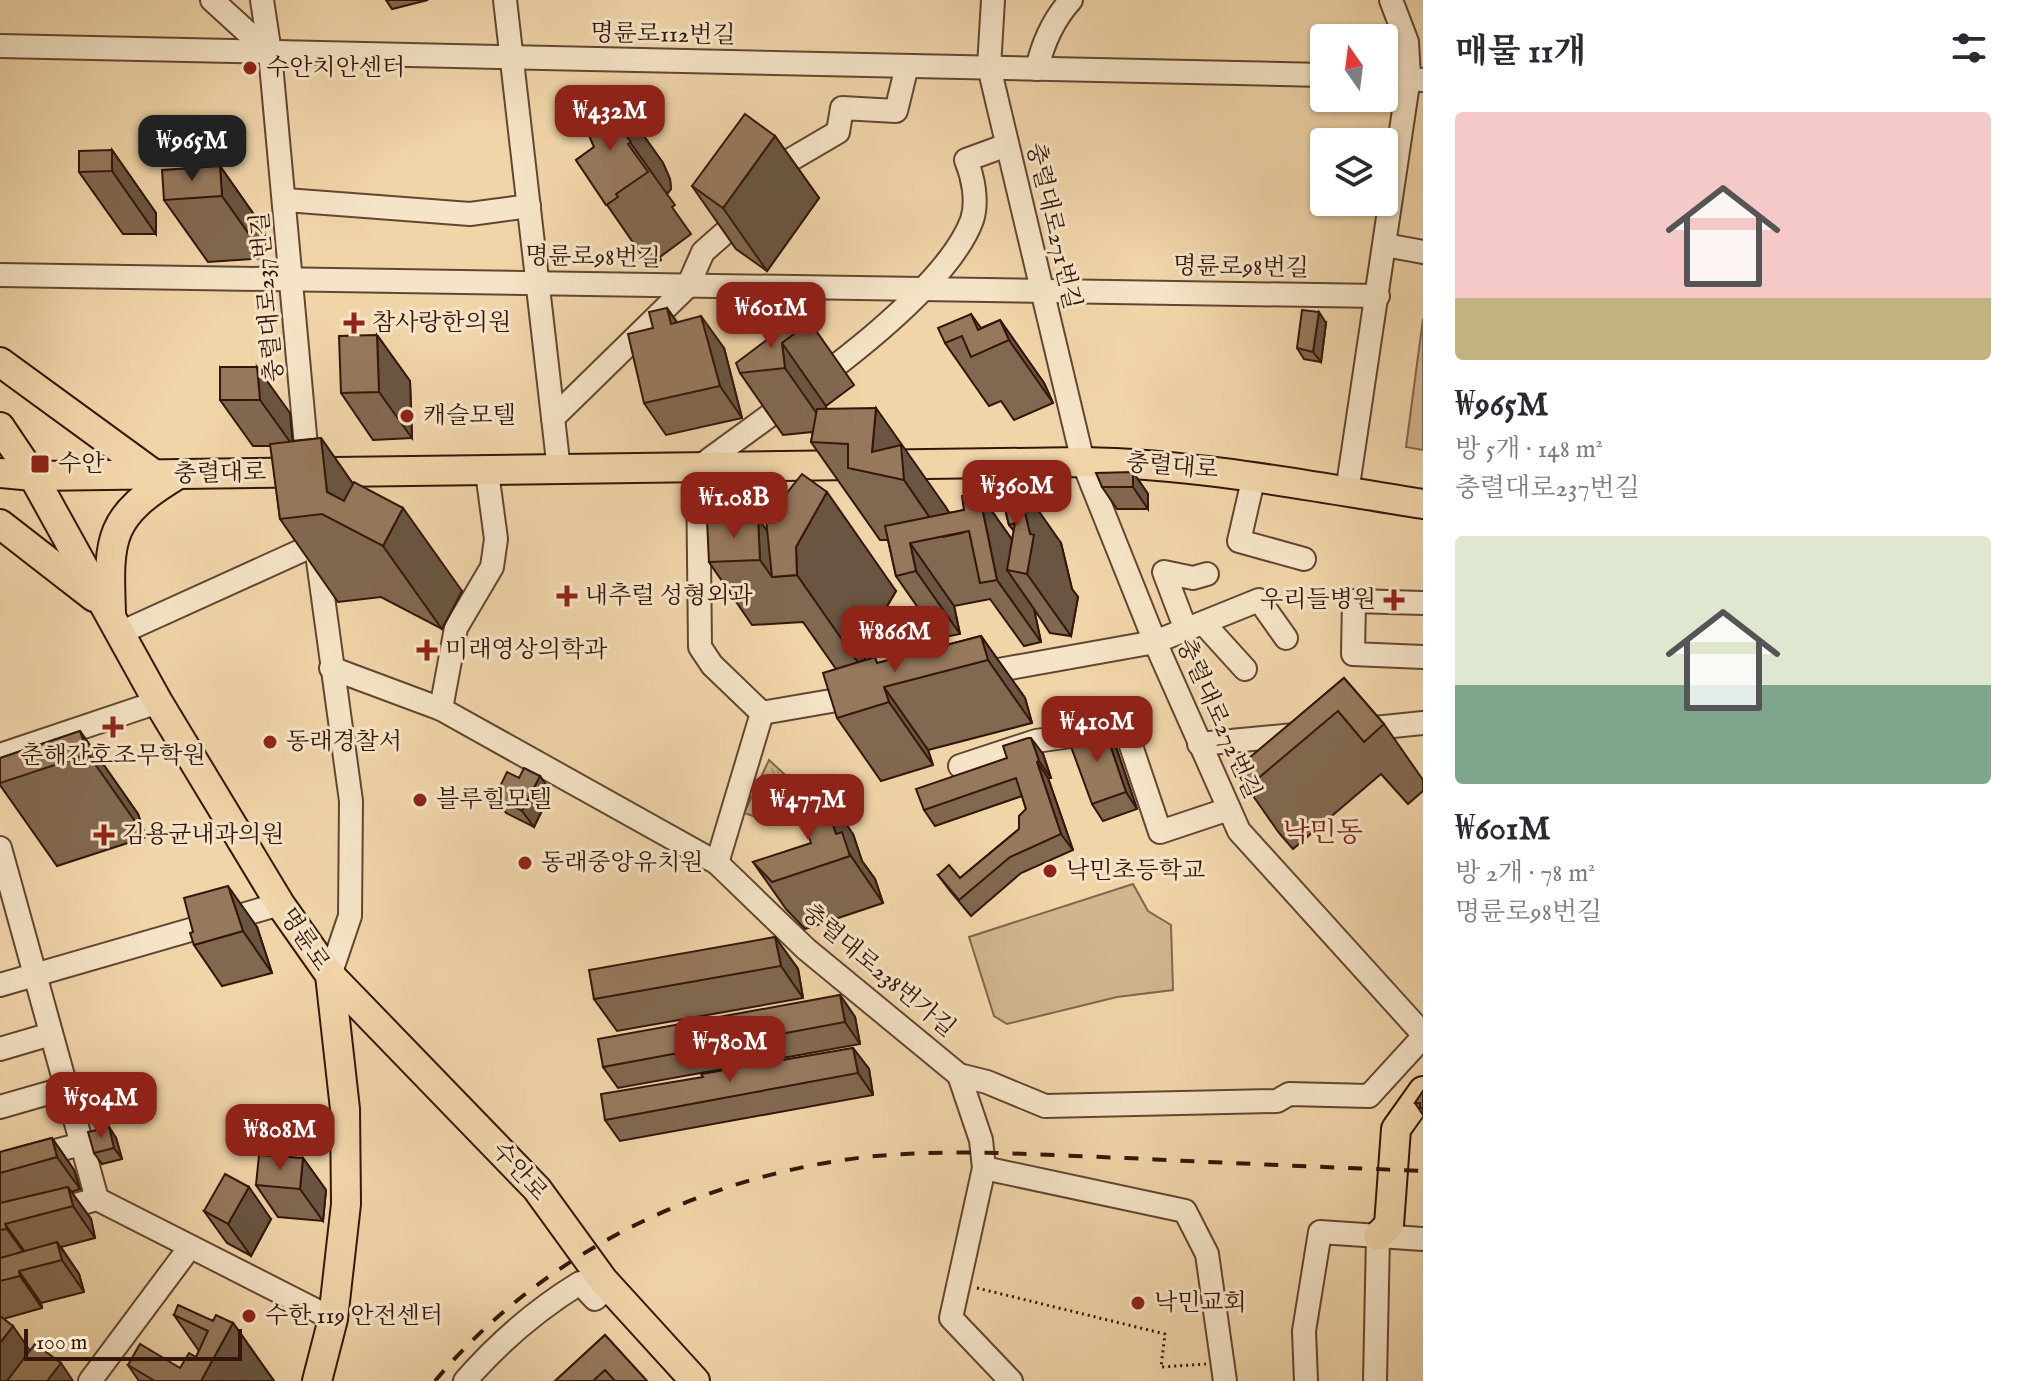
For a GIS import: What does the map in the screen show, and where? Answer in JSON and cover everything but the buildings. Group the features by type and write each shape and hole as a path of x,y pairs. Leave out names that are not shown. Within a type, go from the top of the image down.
{"main road":[{"path":"0,362 167,474 142,497 114,535 109,560 112,618"},
{"name":"명륜로","path":"0,427 33,476 158,702 280,904 330,975 345,1109 346,1204 333,1319 317,1381"},
{"name":"충렬대로","path":"0,473 33,476 1161,463 1423,504"},
{"path":"0,524 112,618"},
{"name":"수안로","path":"330,975 537,1189 609,1287 695,1381"},
{"path":"1378,1236 1389,1225 1396,1129 1423,1091"}],"street":[{"path":"212,0 270,53"},
{"name":"충렬대로237번길","path":"262,0 286,200 312,508 351,801 350,916 330,975"},
{"path":"505,0 559,470"},
{"name":"충렬대로271번길","path":"993,0 989,67 1083,462"},
{"path":"1037,69 1042,47 1059,13 1071,0"},
{"path":"1347,492 1385,245 1416,79 1405,34 1391,0"},
{"name":"명륜로112번길","path":"0,46 1310,75"},
{"path":"553,418 688,286 703,252 747,213 758,178 838,132 842,108 896,111 907,66"},
{"path":"762,713 712,665 700,647 698,468 828,370 927,289 972,218 975,197 966,160 1007,145"},
{"path":"286,200 470,214 529,206"},
{"path":"1385,245 1423,252"},
{"name":"명륜로98번길","path":"0,275 1378,296"},
{"name":"충렬대로272번길","path":"1083,462 1155,642 1229,809 1254,851 1423,1036"},
{"path":"441,709 456,628 492,567 496,539 487,472"},
{"path":"1254,476 1239,541 1304,559"},
{"path":"112,618 316,544"},
{"path":"1207,574 1193,578 1164,572 1196,628 1245,669"},
{"path":"951,679 1155,642 1259,600 1286,638"},
{"path":"1423,603 1354,601 1353,654 1423,657"},
{"name":"충렬대로238번가길","path":"331,668 441,709 717,863 806,949 959,1075 987,1082 1045,1106 1277,1101 1289,1094 1369,1096 1423,1036"},
{"path":"762,713 888,690"},
{"path":"0,755 158,702"},
{"path":"717,863 762,713"},
{"path":"1199,744 1423,723"},
{"path":"960,766 1036,741 1125,728 1160,832 1229,809"},
{"path":"0,848 97,1199"},
{"path":"0,985 280,904"},
{"path":"0,1049 51,1034"},
{"path":"959,1075 981,1140 984,1168 951,1318 1011,1381"},
{"path":"0,1107 66,1088"},
{"path":"0,1166 81,1144"},
{"path":"984,1168 1185,1211 1207,1254 1224,1372"},
{"path":"0,1226 97,1199 333,1319"},
{"path":"1306,1381 1304,1331 1320,1232 1423,1239"},
{"path":"1375,1381 1378,1236"},
{"path":"90,1381 190,1247"},
{"path":"465,1381 498,1343 552,1300 580,1283 595,1299 609,1287"}],"path":[{"path":"958,1283 1165,1334 1161,1367 1224,1372"}],"green space":[{"path":"1423,319 1423,450 1406,447"},
{"path":"769,760 794,783 780,825 744,813"},
{"path":"1133,884 1148,911 1171,925 1173,990 1117,997 1007,1024 994,1016 969,937"}],"railway":[{"path":"435,1381 478,1335 524,1295 575,1259 629,1228 686,1202 745,1182 805,1167 898,1154 963,1153 1423,1171"}],"place":[{"name":"수안치안센터","path":"250,68"},
{"name":"참사랑한의원","path":"354,323"},
{"name":"캐슬모텔","path":"407,416"},
{"name":"수안","path":"40,464"},
{"name":"내추럴 성형외과","path":"567,596"},
{"name":"우리들병원","path":"1394,600"},
{"name":"미래영상의학과","path":"427,650"},
{"name":"춘해간호조무학원","path":"113,727"},
{"name":"동래경찰서","path":"270,742"},
{"name":"블루힐모텔","path":"420,800"},
{"name":"김용균내과의원","path":"104,835"},
{"name":"동래중앙유치원","path":"525,863"},
{"name":"낙민초등학교","path":"1050,871"},
{"name":"낙민교회","path":"1138,1303"},
{"name":"수한 119 안전센터","path":"249,1316"}],"district":[{"name":"낙민동","path":"1323,833"}]}
